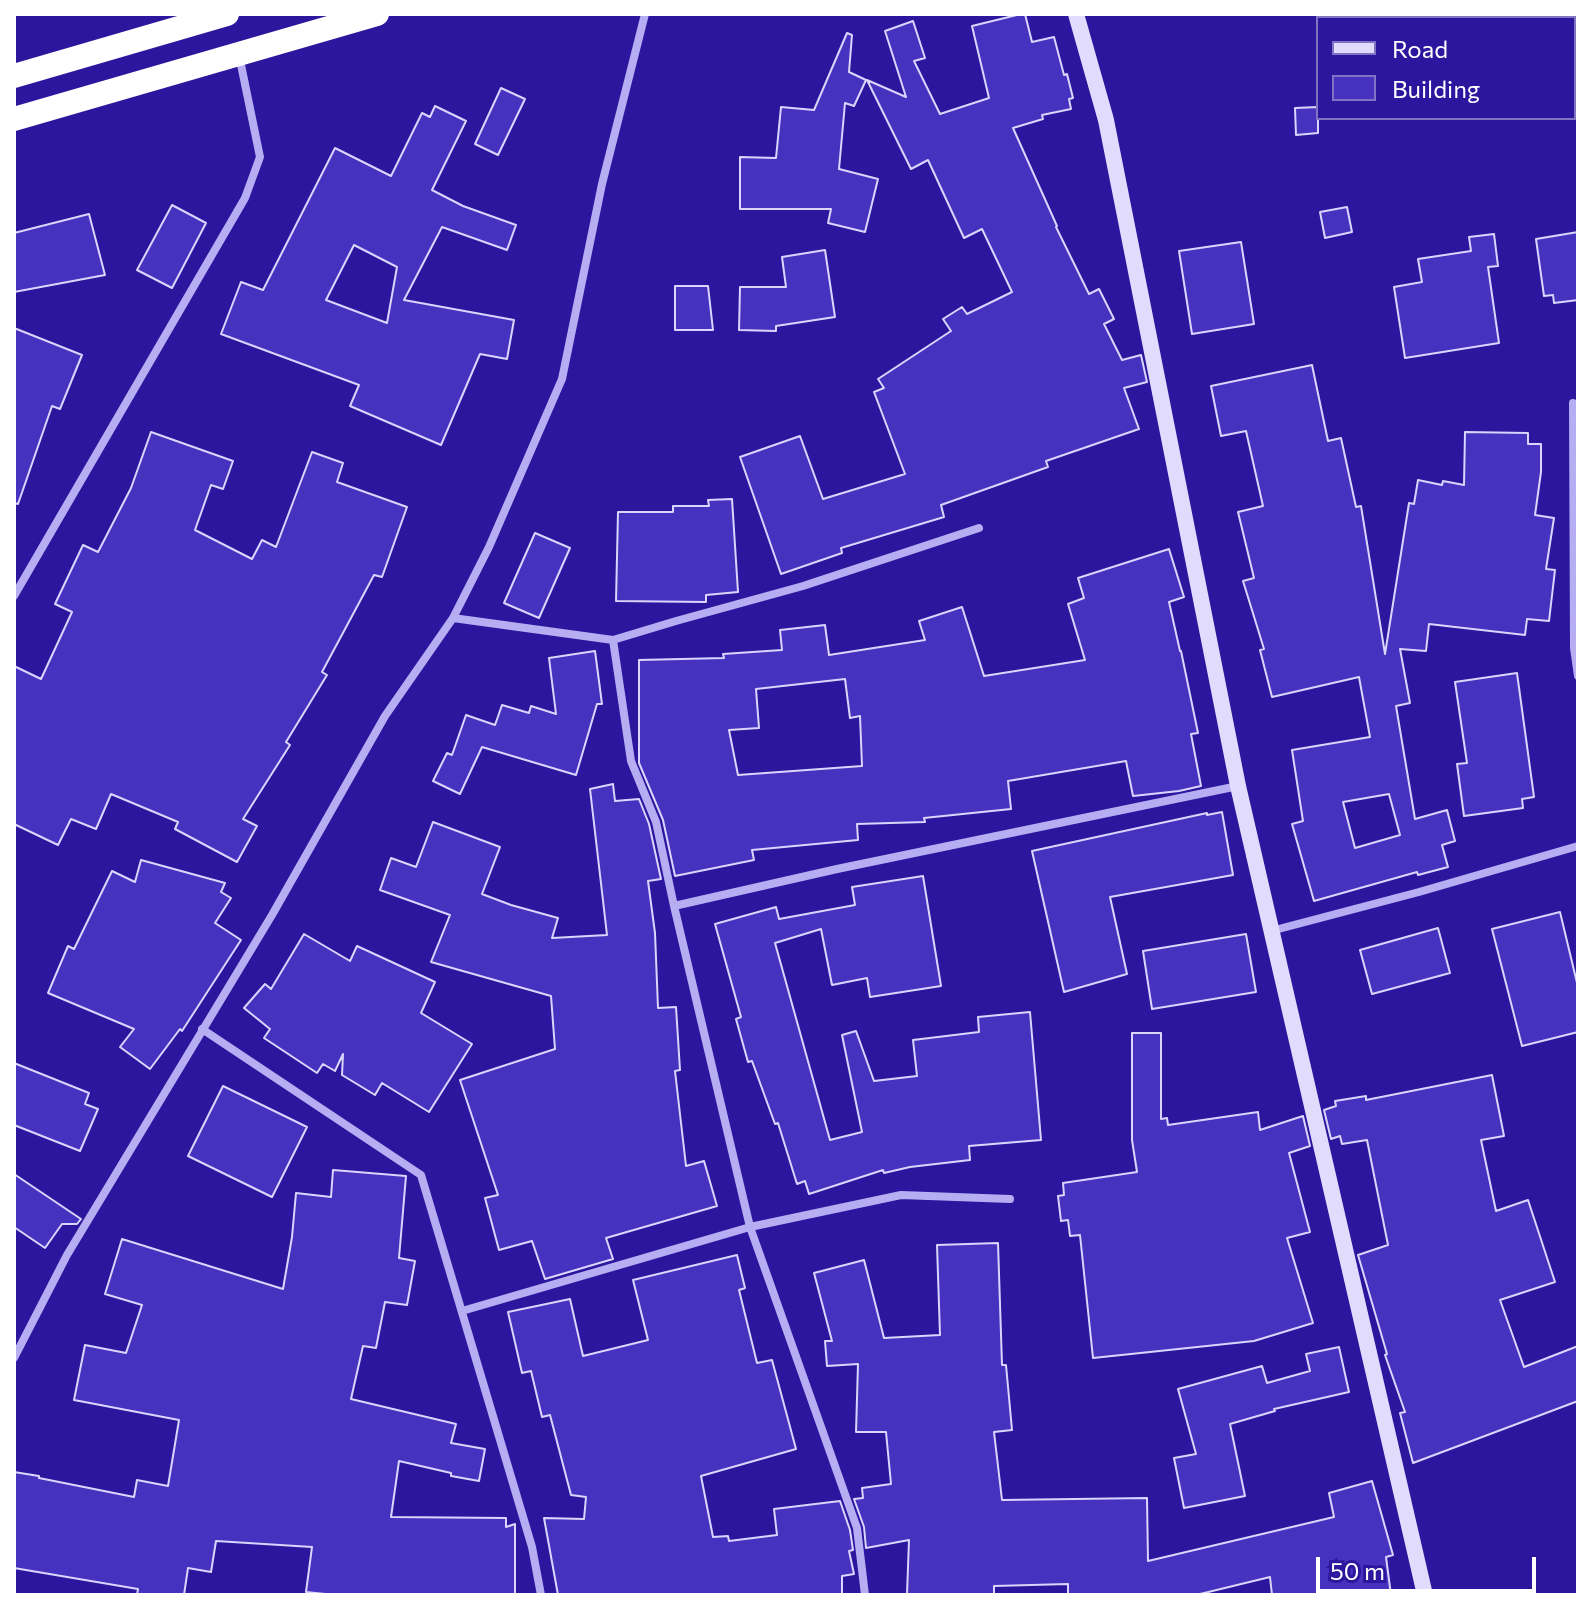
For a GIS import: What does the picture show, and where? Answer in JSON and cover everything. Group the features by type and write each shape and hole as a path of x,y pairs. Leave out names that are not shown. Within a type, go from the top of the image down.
{"highway":[{"path":"14,76 227,14"},
{"path":"14,119 377,14"},
{"path":"84,56 95,95"}],"street":[{"path":"14,1358 67,1255 272,915 385,716 453,618 489,547 562,379 602,184 645,14"},
{"path":"1076,14 1106,120 1238,786 1425,1595"},
{"path":"14,596 245,198 260,157 238,54"},
{"path":"1573,403 1574,648 1578,676"},
{"path":"453,618 613,640 803,586 979,528"},
{"path":"613,640 631,761 656,822 750,1227 857,1528 865,1595"},
{"path":"674,906 1238,786"},
{"path":"1271,931 1578,846"},
{"path":"202,1029 421,1175 532,1547 541,1595"},
{"path":"462,1311 750,1227 901,1195 1010,1199"}],"building":[{"path":"1025,14 1032,42 1054,37 1073,98 1069,99 1071,109 1042,115 1043,119 1013,128 1089,294 1099,289 1114,319 1104,324 1122,360 1141,355 1147,382 1124,388 1139,429 1046,461 1048,467 941,505 944,517 841,548 842,553 781,574 740,457 800,436 823,499 905,474 874,392 884,388 878,379 951,331 943,319 962,307 967,314 1012,292 982,229 964,238 928,160 911,169 867,80 906,97 885,31 913,21 925,58 914,61 940,114 989,98 972,26"},
{"path":"847,33 852,35 849,72 866,80 854,106 845,103 839,169 878,179 865,232 828,223 831,209 740,209 740,157 776,158 781,107 814,110"},
{"path":"501,88 525,99 498,155 475,144"},
{"path":"435,106 466,121 432,190 463,206 516,225 507,250 442,227 404,300 514,320 507,359 480,354 441,445 350,406 359,385 221,334 241,282 263,290 335,148 391,176 422,113 430,117","holes":["354,245 397,267 387,323 326,300"]},
{"path":"1316,107 1318,133 1296,135 1295,108"},
{"path":"172,205 206,223 172,288 137,270"},
{"path":"1347,207 1352,232 1325,238 1320,212"},
{"path":"89,214 105,275 14,292 14,233"},
{"path":"1578,232 1578,300 1554,303 1553,295 1544,296 1536,239"},
{"path":"1494,234 1498,266 1488,267 1499,343 1405,358 1394,287 1422,282 1418,259 1471,251 1469,237"},
{"path":"1241,242 1254,324 1192,334 1179,251"},
{"path":"825,250 835,317 776,326 776,331 739,330 740,287 786,287 782,257"},
{"path":"675,286 708,286 713,330 675,330"},
{"path":"14,328 82,355 60,409 52,406 18,504 14,503"},
{"path":"1312,365 1328,441 1341,438 1356,507 1361,506 1385,654 1409,503 1414,504 1418,480 1464,485 1465,432 1528,433 1528,444 1541,444 1535,515 1554,518 1546,569 1555,570 1549,621 1527,619 1525,635 1429,624 1426,651 1400,649 1410,703 1396,706 1415,819 1447,810 1455,841 1442,845 1448,867 1418,875 1417,872 1314,901 1292,824 1303,821 1292,750 1370,737 1359,677 1272,697 1260,650 1264,649 1243,581 1254,578 1238,512 1263,506 1246,431 1221,436 1211,386","holes":["1389,794 1400,835 1355,848 1343,802"]},
{"path":"151,432 233,461 223,489 211,485 195,530 252,559 262,540 276,547 312,452 343,463 337,482 407,507 382,577 374,575 322,672 327,675 286,742 290,745 243,819 257,826 237,862 175,829 178,822 111,794 96,829 71,819 58,845 14,824 14,666 41,679 72,612 55,604 83,545 98,552 131,488"},
{"path":"732,499 738,592 706,595 706,602 616,601 618,512 673,512 673,506 709,506 708,500"},
{"path":"535,533 570,548 539,618 504,603"},
{"path":"1169,549 1184,597 1169,602 1198,733 1191,734 1201,786 1133,796 1126,761 1008,781 1011,809 924,818 925,822 857,824 858,840 752,850 754,860 675,876 663,820 639,763 639,660 724,658 723,654 782,650 780,630 825,625 829,655 925,640 919,621 962,607 984,676 1085,660 1068,604 1084,598 1078,578","holes":["845,679 850,718 860,716 862,766 738,775 729,730 759,728 756,689"]},
{"path":"595,651 602,704 597,704 576,775 482,747 460,794 433,781 447,753 452,755 466,715 495,725 502,705 529,713 531,706 556,714 549,658"},
{"path":"1517,673 1534,797 1522,799 1523,808 1464,816 1457,764 1467,763 1455,682"},
{"path":"613,784 615,801 639,799 649,824 661,879 648,881 655,933 658,1008 676,1007 680,1070 675,1071 686,1166 704,1161 717,1206 606,1238 613,1259 545,1279 532,1241 499,1250 485,1198 498,1195 460,1080 555,1049 551,996 431,962 450,915 380,890 391,858 416,867 433,822 500,847 482,894 558,918 552,938 607,935 590,789"},
{"path":"1222,812 1233,875 1110,897 1127,974 1064,992 1032,851"},
{"path":"141,860 225,883 221,892 231,898 215,923 241,940 182,1031 180,1029 150,1069 120,1047 134,1029 48,993 68,946 74,949 112,871 135,882"},
{"path":"923,876 941,986 870,997 867,978 832,985 821,929 775,943 830,1140 862,1132 842,1035 856,1031 874,1081 917,1076 913,1040 979,1032 978,1017 1030,1012 1041,1140 969,1146 970,1160 884,1173 883,1170 809,1194 805,1181 797,1184 778,1123 775,1124 752,1061 748,1062 736,1019 741,1017 715,924 776,907 779,919 855,905 852,887"},
{"path":"1560,912 1578,987 1578,1032 1522,1046 1492,929"},
{"path":"1438,928 1450,973 1372,994 1360,950"},
{"path":"304,934 350,961 357,946 435,982 421,1013 472,1044 429,1112 382,1083 375,1095 342,1075 343,1054 335,1071 323,1064 317,1073 264,1038 270,1029 244,1008 265,984 271,989"},
{"path":"1246,934 1256,992 1152,1009 1143,951"},
{"path":"1132,1033 1161,1033 1161,1119 1167,1118 1168,1125 1258,1112 1260,1130 1303,1116 1310,1146 1289,1153 1310,1232 1287,1238 1313,1323 1254,1341 1093,1358 1080,1235 1070,1236 1068,1220 1061,1221 1058,1196 1064,1195 1063,1183 1137,1172 1132,1140"},
{"path":"14,1063 89,1093 85,1104 98,1109 80,1151 14,1125"},
{"path":"1492,1075 1504,1136 1481,1140 1496,1211 1528,1200 1555,1282 1500,1300 1524,1367 1578,1346 1578,1401 1413,1463 1400,1413 1405,1412 1385,1355 1358,1255 1388,1245 1367,1140 1342,1144 1340,1136 1331,1139 1324,1110 1336,1106 1335,1101 1366,1096 1366,1100"},
{"path":"223,1086 307,1127 272,1197 188,1156"},
{"path":"333,1170 406,1176 399,1258 415,1261 407,1305 385,1302 376,1348 363,1346 351,1399 456,1424 451,1443 485,1449 479,1481 399,1461 391,1517 506,1518 506,1527 515,1524 515,1595 335,1595 306,1592 312,1547 216,1541 211,1572 188,1568 184,1595 137,1595 138,1589 14,1568 14,1472 134,1497 137,1480 168,1486 179,1420 74,1400 85,1345 126,1353 142,1305 105,1294 122,1239 283,1289 296,1193 331,1197"},
{"path":"14,1174 81,1219 77,1224 62,1224 45,1248 14,1227"},
{"path":"998,1243 1002,1365 1006,1365 1012,1430 994,1432 1002,1500 1147,1498 1148,1561 1334,1517 1329,1493 1372,1481 1393,1555 1386,1557 1391,1595 1272,1595 1270,1577 1196,1595 1068,1595 1068,1584 994,1586 994,1595 907,1594 909,1540 866,1548 864,1527 854,1499 863,1498 862,1488 891,1484 886,1432 856,1432 858,1364 827,1366 825,1341 832,1341 814,1273 864,1260 884,1338 940,1335 937,1245"},
{"path":"737,1255 745,1288 739,1290 757,1363 772,1360 796,1449 701,1476 713,1537 728,1536 729,1541 777,1535 774,1509 840,1501 850,1530 853,1550 849,1551 854,1574 842,1576 842,1595 558,1595 544,1518 584,1519 586,1497 571,1495 550,1415 542,1417 531,1371 522,1373 508,1312 570,1299 583,1356 648,1340 633,1280"},
{"path":"1339,1347 1349,1392 1274,1409 1230,1424 1245,1496 1184,1508 1174,1458 1196,1454 1178,1389 1262,1366 1267,1383 1310,1371 1306,1354"}]}
